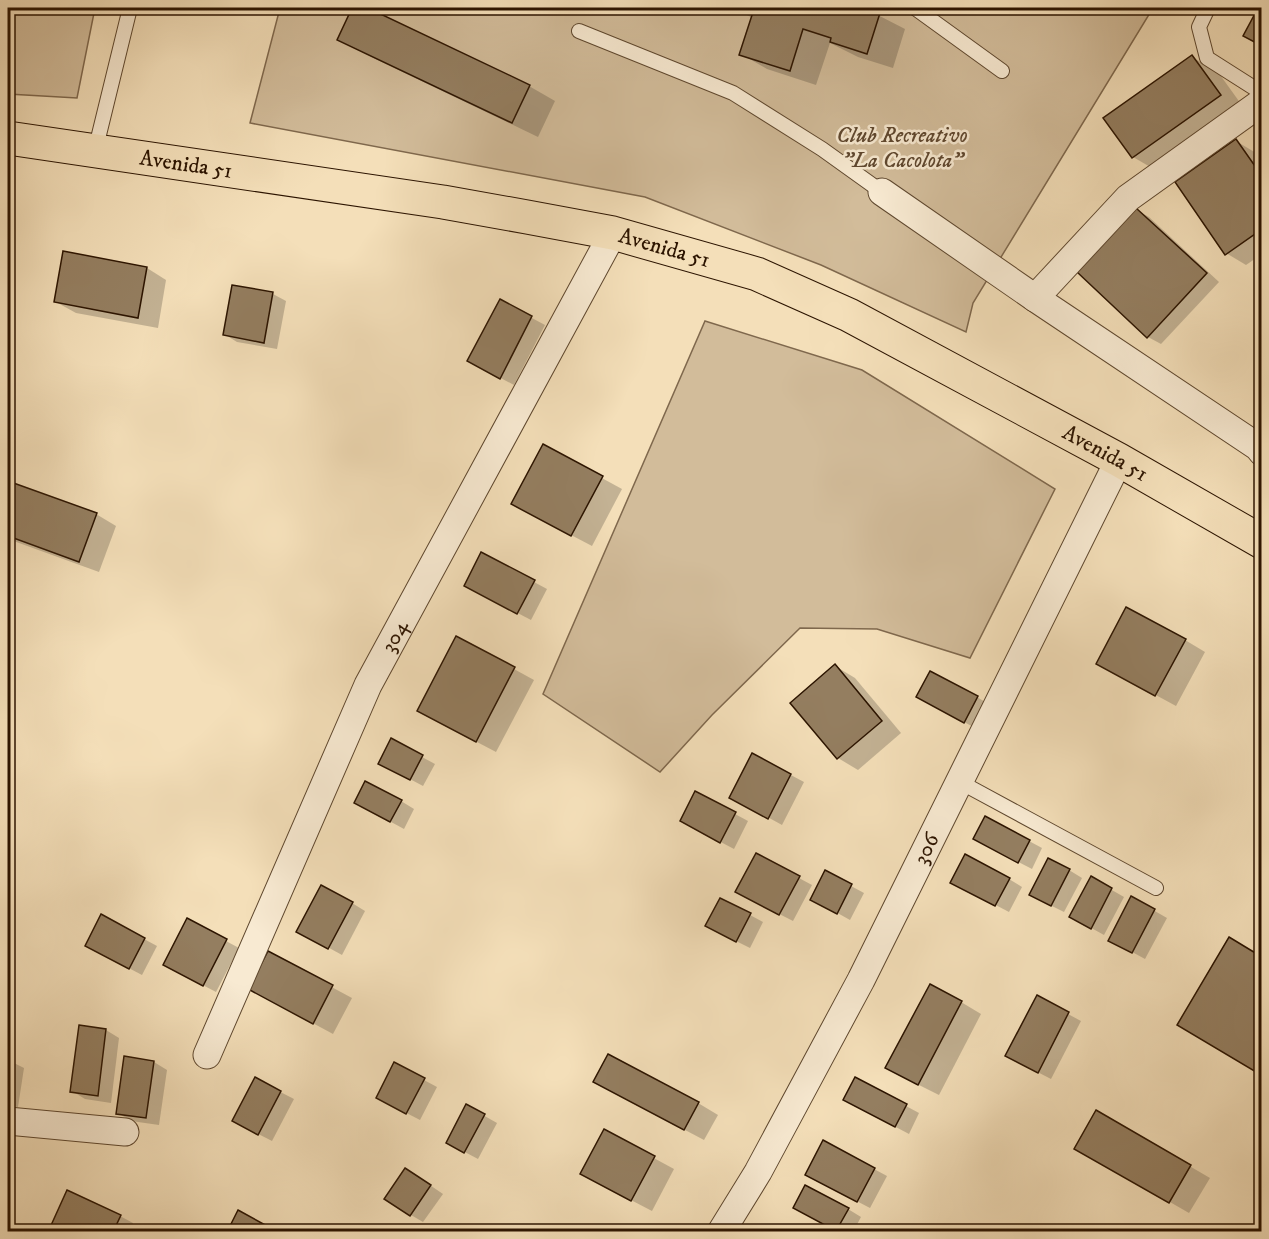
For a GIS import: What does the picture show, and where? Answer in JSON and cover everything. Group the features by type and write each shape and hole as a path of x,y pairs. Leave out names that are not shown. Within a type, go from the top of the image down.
{"main road":[{"name":"Avenida 51","path":"8,138 443,202 613,233 757,274 849,315 1119,460 1262,542"}],"street":[{"path":"1035,298 1128,198 1262,102"},
{"path":"882,192 1035,298 1258,447 1262,452"},
{"name":"304","path":"207,1055 368,685 613,233"},
{"name":"306","path":"722,1232 758,1172 861,980 1119,460"},
{"path":"8,1121 125,1132"}],"lane":[{"path":"95,151 130,8"},
{"path":"915,8 1002,71"},
{"path":"1208,8 1198,27 1207,58 1262,93"},
{"path":"579,31 733,93 822,149 882,192"},
{"path":"960,782 1156,888"}],"green space":[{"path":"8,8 95,8 77,98 8,94"},
{"name":"Club Recreativo \"La Cacolota\"","path":"280,8 1153,8 973,303 966,332 821,265 645,197 250,123"},
{"path":"705,321 862,370 1055,489 970,658 877,629 800,628 712,715 660,772 543,694"}],"building":[{"path":"352,8 368,8 530,85 512,123 337,40"},
{"path":"738,8 863,8 880,13 867,54 830,42 831,38 803,29 790,71 739,55 753,12"},
{"path":"1258,8 1262,8 1262,46 1243,36"},
{"path":"1192,55 1221,95 1132,158 1103,118"},
{"path":"1236,139 1262,176 1262,229 1225,255 1175,182"},
{"path":"1136,208 1207,273 1147,338 1077,272"},
{"path":"63,251 147,267 138,318 54,302"},
{"path":"232,285 273,292 264,343 223,335"},
{"path":"500,299 532,316 500,379 467,361"},
{"path":"543,444 603,476 571,536 511,504"},
{"path":"8,481 97,513 79,562 8,536"},
{"path":"481,552 535,580 517,614 464,586"},
{"path":"1126,607 1186,639 1155,696 1096,664"},
{"path":"456,636 515,667 476,742 417,711"},
{"path":"835,664 882,721 837,759 790,703"},
{"path":"930,671 978,696 964,723 916,697"},
{"path":"391,738 423,755 410,780 378,764"},
{"path":"752,753 791,774 768,819 729,798"},
{"path":"365,781 402,800 390,822 354,803"},
{"path":"695,791 736,812 720,843 680,821"},
{"path":"985,816 1030,840 1018,863 973,839"},
{"path":"756,853 800,876 779,915 735,892"},
{"path":"965,854 1010,878 995,906 950,883"},
{"path":"1048,858 1070,869 1051,906 1029,895"},
{"path":"825,870 852,884 837,914 810,900"},
{"path":"1091,876 1112,888 1091,929 1069,917"},
{"path":"321,885 353,902 328,949 296,932"},
{"path":"1131,896 1155,909 1132,953 1108,941"},
{"path":"720,898 751,913 736,942 705,926"},
{"path":"101,914 145,938 129,969 85,946"},
{"path":"187,918 227,939 203,986 163,965"},
{"path":"1229,937 1262,957 1262,1062 1256,1072 1177,1025"},
{"path":"268,951 333,985 313,1024 248,989"},
{"path":"930,984 962,1001 918,1085 885,1068"},
{"path":"1037,995 1069,1012 1038,1073 1005,1056"},
{"path":"79,1025 106,1029 98,1096 70,1092"},
{"path":"608,1054 699,1102 684,1130 593,1082"},
{"path":"124,1056 154,1061 146,1118 116,1114"},
{"path":"394,1062 425,1078 406,1114 376,1098"},
{"path":"255,1077 281,1091 258,1135 232,1121"},
{"path":"855,1077 907,1104 895,1127 843,1100"},
{"path":"466,1104 485,1114 464,1153 446,1143"},
{"path":"1096,1110 1191,1165 1169,1203 1074,1149"},
{"path":"604,1129 655,1156 631,1201 580,1174"},
{"path":"823,1140 875,1168 857,1202 805,1175"},
{"path":"405,1168 431,1185 410,1216 384,1199"},
{"path":"805,1185 849,1208 836,1231 793,1208"},
{"path":"67,1190 121,1215 113,1232 48,1232"},
{"path":"238,1210 278,1232 227,1232"}]}
